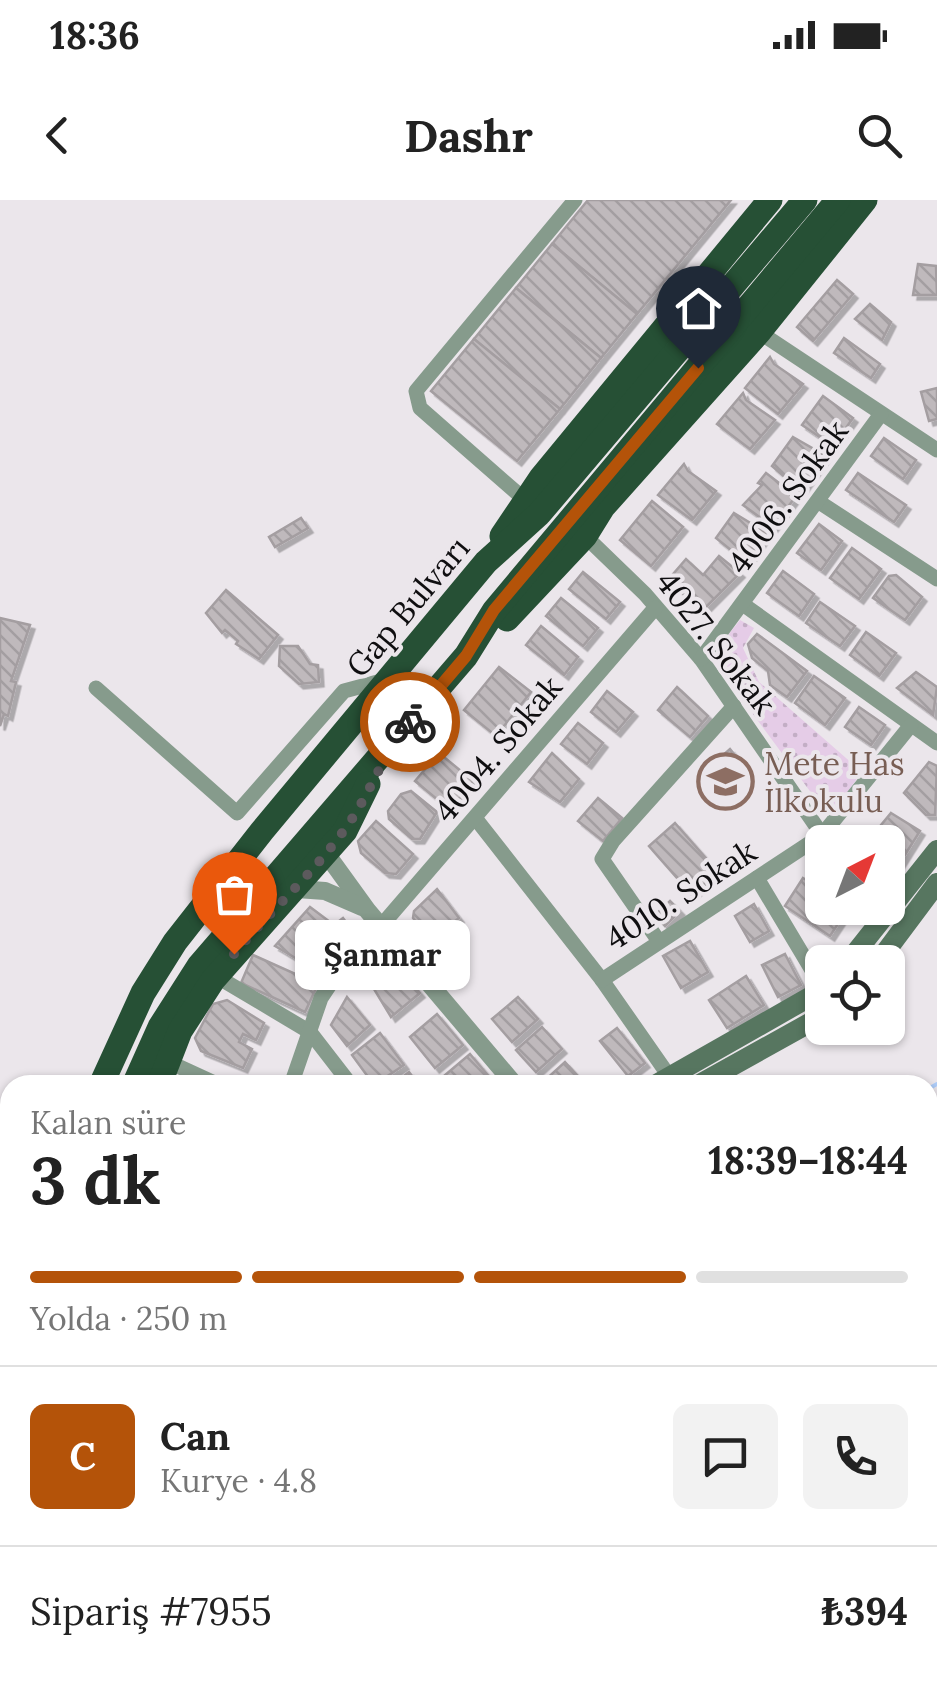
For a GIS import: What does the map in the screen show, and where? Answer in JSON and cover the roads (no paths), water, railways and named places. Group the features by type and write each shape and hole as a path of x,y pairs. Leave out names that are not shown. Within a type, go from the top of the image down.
{"highway":[{"path":"486,562 525,500 770,200"},
{"name":"Gap Bulvarı","path":"106,1075 143,993 174,942 486,562 539,514 805,200"},
{"name":"Gap Bulvarı","path":"151,1075 160,1027 191,977 319,844 386,750 466,656 494,610 838,200"},
{"path":"466,656 585,536 604,506 758,332 865,200"},
{"path":"152,1075 216,976 296,889 319,844"}],"main road":[{"path":"905,885 937,850"},
{"path":"891,945 937,883"},
{"path":"672,1075 805,998"},
{"path":"716,1075 805,1025"}],"street":[{"path":"525,500 420,408 416,391 575,200"},
{"path":"758,332 937,450"},
{"name":"4006. Sokak","path":"701,659 881,414"},
{"path":"819,502 937,579"},
{"name":"4027. Sokak","path":"585,536 701,659 815,825"},
{"path":"744,604 937,743"},
{"name":"4004. Sokak","path":"295,1075 321,998 335,977 384,929 655,608"},
{"path":"96,688 237,813 344,691 388,679"},
{"path":"658,940 602,859 613,840 734,706"},
{"name":"4010. Sokak","path":"836,825 911,725"},
{"path":"476,819 602,980 658,1075"},
{"path":"319,844 367,910 507,1075"},
{"name":"4010. Sokak","path":"602,980 658,940 805,850"},
{"path":"757,878 805,959"},
{"path":"296,889 324,891 367,910"},
{"path":"216,976 310,1032 343,1075"}],"place":[{"name":"Mete Has İlkokulu","path":"725,782"},
{"name":"Şanmar","path":"234,954"}]}
